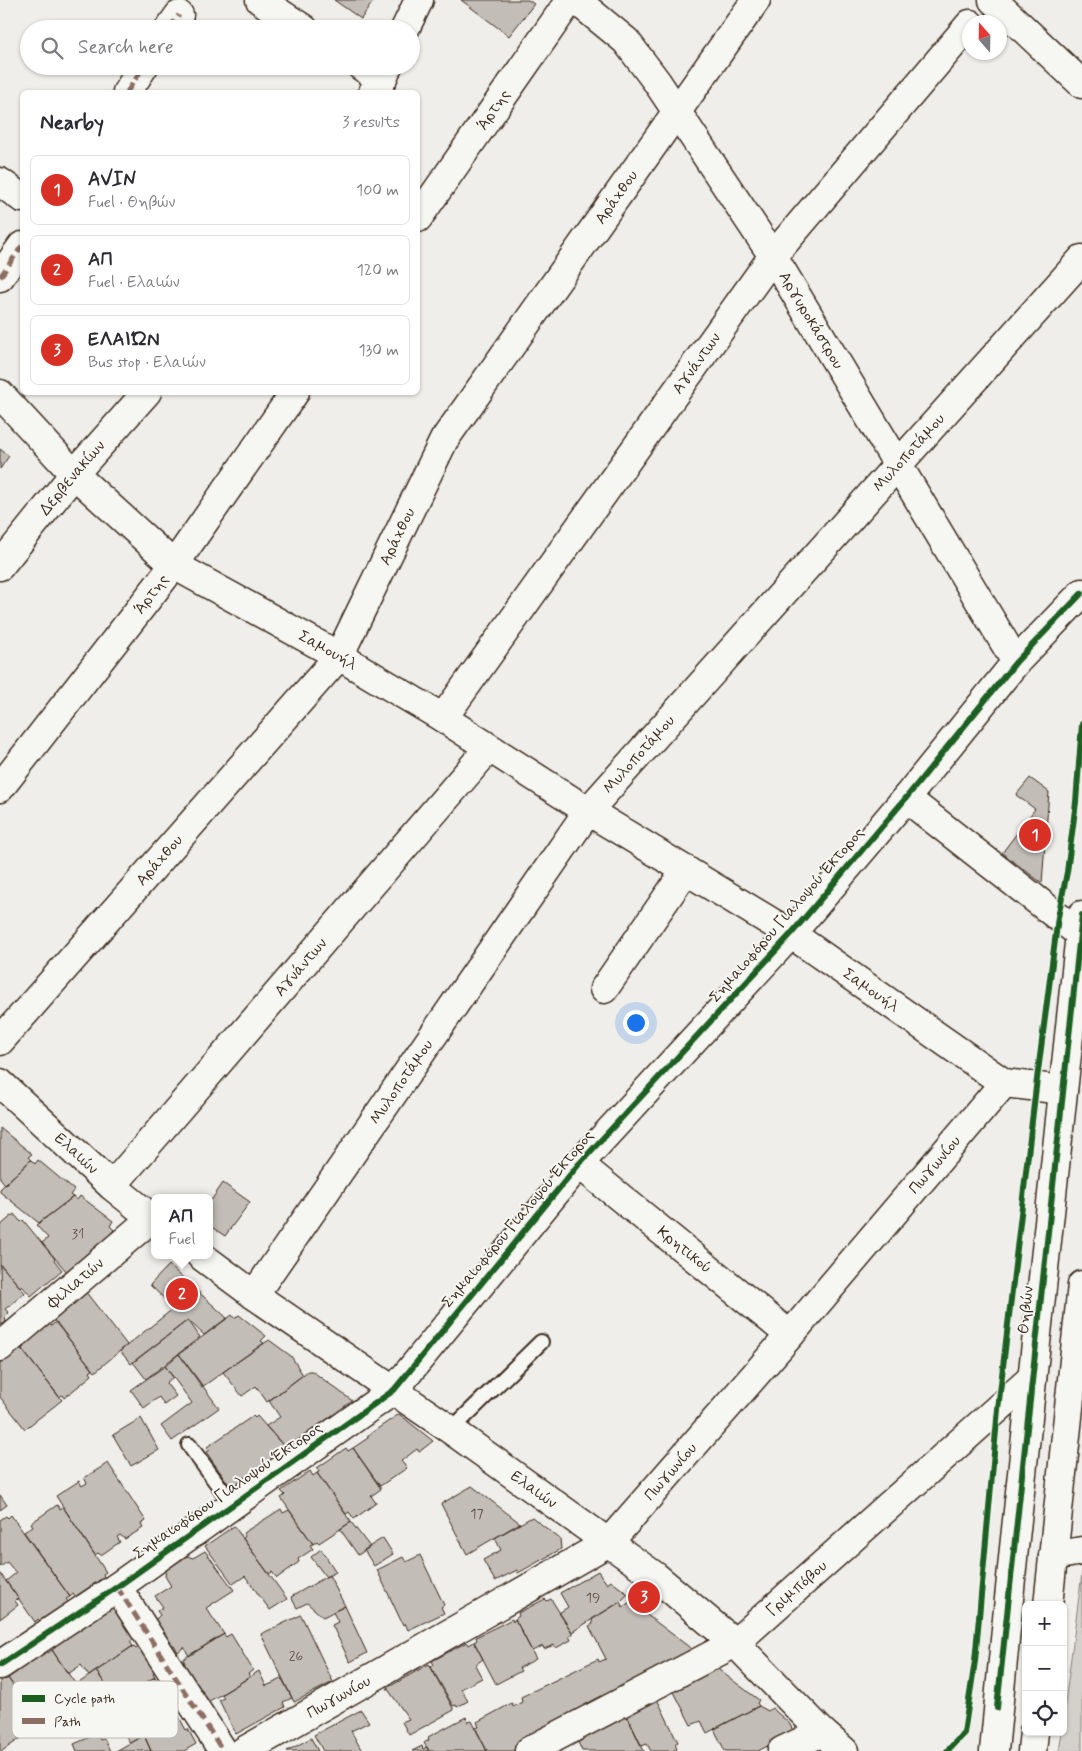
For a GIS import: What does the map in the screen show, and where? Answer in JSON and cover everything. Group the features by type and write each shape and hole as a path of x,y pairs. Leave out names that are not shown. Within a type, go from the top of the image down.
{"street":[{"path":"260,0 290,20"},
{"path":"410,20 419,0"},
{"name":"Άρτης","path":"420,215 570,0"},
{"name":"Αργυροκάστρου","path":"576,0 626,41 657,82 773,256 1016,662"},
{"name":"Αράχθου","path":"0,1041 339,656 444,440 756,0"},
{"path":"991,0 1082,84"},
{"name":"Αγνάντων","path":"977,15 991,0"},
{"name":"Αγνάντων","path":"443,718 773,256 962,32"},
{"path":"128,90 138,75"},
{"path":"0,182 20,197"},
{"path":"0,277 20,249"},
{"name":"Μυλοποτάμου","path":"254,1296 588,811 1082,259"},
{"name":"Σαμουήλ","path":"0,394 74,474 174,565 339,656 443,718 588,811 792,934 1004,1083 1064,1090"},
{"name":"Δερβενακίων","path":"0,566 74,474 144,395"},
{"name":"Άρτης","path":"0,788 174,565 293,395"},
{"name":"Σημαιοφόρου Γιαλοψού Έκτορος","path":"0,1665 116,1588 394,1390 580,1164 792,934 906,798 1016,662 1082,593"},
{"name":"Αγνάντων","path":"112,1186 489,748"},
{"path":"906,798 1081,924"},
{"path":"604,989 686,870"},
{"name":"Θηβών","path":"994,1751 1081,924"},
{"name":"Ελαιών","path":"0,1083 112,1186 151,1217"},
{"name":"Πωγωνίου","path":"244,1751 609,1542 790,1335 1004,1083"},
{"name":"Κρητικού","path":"580,1164 790,1335"},
{"name":"Φιλιατών","path":"0,1348 151,1221"},
{"name":"Ελαιών","path":"205,1259 254,1296 394,1390 655,1576 735,1643 822,1732 844,1751"},
{"path":"1048,1601 1078,1347 1082,1285"},
{"name":"Γριμπόβου","path":"529,1751 735,1643 1032,1378"},
{"path":"1053,1556 1082,1551"},
{"path":"116,1588 177,1681"},
{"path":"178,1682 223,1751"},
{"path":"974,1751 998,1708"},
{"path":"782,1751 822,1732"},
{"path":"1032,1751 1034,1736"}],"lane":[{"path":"451,1430 541,1342"},
{"path":"190,1445 233,1505"}],"shaded area":[{"path":"1082,1573 1082,1751 1059,1751 1061,1736 1067,1736 1067,1688"}],"building":[{"path":"334,0 374,0 361,19"},
{"path":"461,0 528,0 534,4 509,36"},
{"path":"0,449 9,456 0,469"},
{"path":"1030,778 1049,792 1042,883 1002,853 1035,809 1016,795"},
{"path":"0,1128 32,1154 28,1157 31,1160 5,1184 0,1178"},
{"path":"31,1160 35,1164 38,1160 74,1190 70,1195 73,1197 39,1223 0,1192 0,1189"},
{"path":"223,1183 250,1202 225,1236 213,1228 213,1198"},
{"path":"80,1196 113,1221 110,1226 114,1230 111,1233 113,1234 67,1272 42,1243 48,1238 36,1225 73,1197 77,1200"},
{"path":"14,1214 21,1222 23,1220 62,1270 31,1296 22,1286 21,1288 0,1264 0,1226"},
{"path":"0,1264 25,1293 5,1309 9,1313 5,1317 6,1322 1,1325"},
{"path":"169,1265 227,1318 204,1335 188,1320 131,1364 120,1351 174,1308 150,1285"},
{"path":"85,1291 127,1345 95,1372 52,1318"},
{"path":"232,1315 234,1318 239,1315 266,1336 261,1341 264,1343 202,1387 179,1354"},
{"path":"188,1320 200,1337 146,1379 133,1362"},
{"path":"47,1322 51,1326 56,1322 93,1370 90,1372 92,1375 64,1398 62,1395 59,1397 22,1349 24,1347 20,1343"},
{"path":"269,1340 291,1356 303,1375 267,1402 256,1386 242,1396 223,1372"},
{"path":"19,1346 62,1400 25,1429 0,1397 0,1362"},
{"path":"179,1354 219,1408 172,1441 161,1426 192,1403 165,1366"},
{"path":"165,1366 173,1377 166,1383 176,1396 164,1405 159,1397 144,1408 131,1390"},
{"path":"308,1371 312,1371 358,1405 289,1452 266,1426 280,1417 269,1401"},
{"path":"399,1414 433,1441 419,1452 417,1449 401,1461 407,1468 380,1486 353,1448"},
{"path":"253,1416 255,1418 257,1416 289,1452 232,1489 206,1452 210,1450 207,1447"},
{"path":"141,1418 159,1450 131,1466 113,1435"},
{"path":"346,1448 348,1451 353,1448 381,1489 371,1496 376,1503 354,1519 349,1512 346,1514 317,1473 319,1472 317,1468"},
{"path":"108,1463 146,1521 141,1524 143,1528 125,1539 120,1535 117,1537 120,1542 101,1555 98,1553 95,1555 56,1496 79,1481 82,1486 87,1483 84,1478"},
{"path":"310,1471 313,1476 317,1473 351,1522 319,1543 317,1541 313,1544 281,1498 285,1495 281,1491"},
{"path":"472,1486 520,1523 467,1554 441,1504"},
{"path":"0,1495 7,1505 0,1510"},
{"path":"57,1505 60,1509 63,1507 106,1572 103,1574 104,1577 75,1597 73,1594 70,1597 24,1532 33,1526 31,1523"},
{"path":"281,1509 283,1513 289,1510 313,1544 310,1545 313,1549 298,1559 299,1562 277,1578 272,1572 269,1574 243,1539 245,1536 243,1533"},
{"path":"11,1515 70,1597 66,1599 69,1603 41,1623 38,1619 35,1622 6,1581 16,1573 7,1562 0,1567 0,1520"},
{"path":"532,1517 560,1539 561,1549 518,1573 517,1570 495,1581 483,1560 501,1550 495,1538"},
{"path":"351,1522 370,1547 358,1555 340,1529"},
{"path":"234,1526 287,1599 270,1610 245,1576 233,1584 205,1546"},
{"path":"383,1538 393,1554 374,1566 364,1550"},
{"path":"321,1549 336,1572 326,1577 311,1557"},
{"path":"205,1551 234,1590 206,1608 224,1634 189,1656 184,1647 178,1652 174,1645 164,1643 153,1622 160,1615 157,1611 163,1607 155,1596 171,1586 165,1576 166,1570 187,1556 193,1558"},
{"path":"420,1555 444,1605 441,1607 444,1613 408,1630 405,1623 403,1625 377,1570 403,1557 406,1562"},
{"path":"598,1571 607,1584 611,1581 628,1594 620,1602 572,1632 559,1613 568,1607 560,1593"},
{"path":"0,1573 18,1598 15,1601 18,1605 0,1619"},
{"path":"329,1575 345,1606 323,1617 307,1603 297,1608 291,1597"},
{"path":"545,1599 547,1601 551,1599 573,1634 569,1636 571,1640 556,1648 554,1645 544,1649 543,1646 532,1651 515,1619 519,1616 518,1613"},
{"path":"620,1602 623,1607 630,1602 693,1650 516,1751 487,1751 475,1728 479,1727 477,1722 512,1703 513,1707 522,1702 521,1697 598,1659 599,1662 606,1659 589,1626 593,1624 592,1619"},
{"path":"112,1603 136,1637 130,1642 133,1646 89,1676 81,1665 68,1674 52,1650 55,1648 52,1645"},
{"path":"345,1606 367,1653 350,1662 332,1625 338,1622 333,1612"},
{"path":"301,1615 333,1682 294,1702 261,1634"},
{"path":"512,1619 513,1622 515,1619 536,1659 519,1668 521,1671 496,1684 474,1642 477,1640 476,1637"},
{"path":"224,1634 226,1637 231,1634 253,1670 248,1674 250,1677 222,1694 209,1701 206,1697 201,1700 181,1666 185,1663 183,1659"},
{"path":"467,1642 469,1645 474,1642 483,1659 475,1665 482,1678 461,1689 468,1701 457,1707 456,1705 453,1706 431,1667 434,1665 432,1661"},
{"path":"133,1646 136,1649 140,1646 157,1670 153,1673 155,1677 148,1681 103,1681 96,1671"},
{"path":"45,1649 48,1653 52,1650 73,1681 12,1681 12,1684 8,1678 17,1672 15,1670"},
{"path":"429,1664 454,1710 409,1735 402,1722 409,1719 387,1688"},
{"path":"715,1667 759,1700 757,1703 759,1706 707,1733 701,1721 691,1725 672,1688"},
{"path":"96,1671 103,1681 82,1681"},
{"path":"259,1671 266,1686 282,1679 292,1698 283,1702 285,1707 236,1734 219,1700 224,1698 222,1694"},
{"path":"3,1677 5,1680 8,1678 12,1684 12,1738 21,1738 2,1751 0,1751 0,1679"},
{"path":"155,1677 157,1681 148,1681"},
{"path":"657,1699 678,1742 675,1744 677,1749 672,1751 651,1751 647,1744 641,1746 626,1714"},
{"path":"178,1705 182,1712 178,1714"},
{"path":"759,1706 768,1711 772,1708 789,1723 794,1732 758,1751 725,1751 714,1729"},
{"path":"361,1710 369,1722 351,1731 362,1751 323,1751 314,1735"},
{"path":"626,1714 644,1751 582,1751 578,1742 581,1741 579,1737"},
{"path":"178,1715 196,1744 184,1751 151,1751 145,1738 178,1738"},
{"path":"466,1717 468,1722 472,1721 487,1751 429,1751 424,1743 429,1740 428,1737"},
{"path":"88,1738 99,1738 100,1740 104,1738 110,1751 77,1751 74,1744"},
{"path":"127,1738 138,1738 130,1743"},
{"path":"139,1738 145,1738 151,1751 116,1751"},
{"path":"311,1738 318,1751 287,1751"},
{"path":"422,1746 423,1749 427,1747 429,1751 412,1751"}],"marked path":[{"path":"175,20 179,15"},
{"path":"128,90 138,75"},
{"path":"0,277 20,249"},
{"path":"117,1587 178,1681"},
{"path":"178,1681 223,1751"}],"cycle path":[{"path":"0,1665 117,1587 394,1390 579,1164 791,934 906,798 1016,662 1082,593"},
{"path":"947,1751 964,1733 975,1661 998,1409 1036,1087 1058,917 1067,872 1076,802 1082,724"},
{"path":"997,1708 1082,915"}],"place":[{"name":"AVIN","path":"1035,835"},
{"name":"ΑΠ","path":"182,1294"},
{"name":"ΕΛΑΙΏΝ","path":"644,1597"}]}
